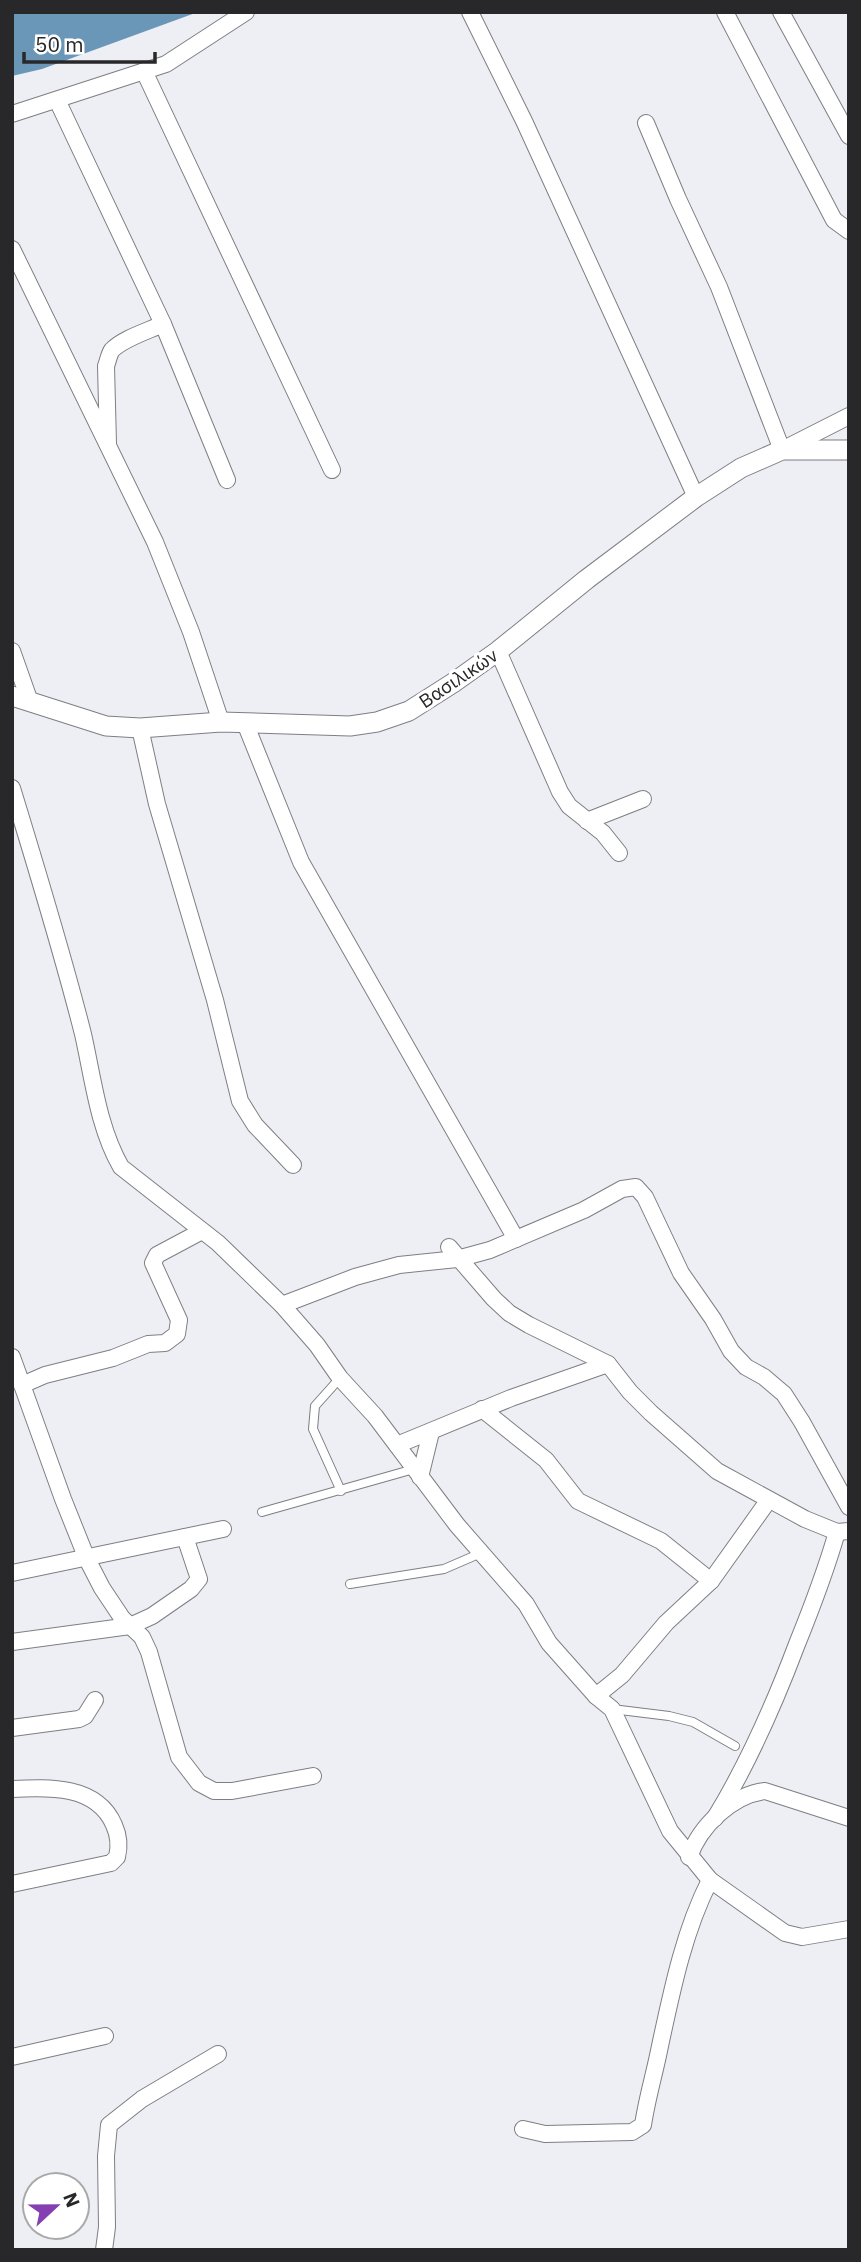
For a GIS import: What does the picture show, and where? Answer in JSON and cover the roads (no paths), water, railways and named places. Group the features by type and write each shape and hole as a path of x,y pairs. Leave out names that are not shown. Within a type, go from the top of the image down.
{"street":[{"path":"12,114 166,64 246,12"},
{"path":"470,12 524,121 696,497"},
{"path":"725,12 834,220 849,231"},
{"path":"781,12 849,136"},
{"path":"144,71 332,471"},
{"path":"57,100 163,324 227,480"},
{"path":"646,123 719,287 782,450 849,416"},
{"path":"12,249 155,542 191,632 221,722"},
{"path":"108,449 108,358 112,350 163,324"},
{"name":"Βασιλικών","path":"21,699 106,726 140,728 221,722 337,726 377,722 410,711 498,651 587,579 696,497 741,468 782,450 849,450"},
{"path":"12,651 21,699"},
{"path":"498,651 560,792 569,806 603,833 619,853"},
{"path":"245,723 301,862 516,1239"},
{"path":"140,728 157,804 215,1000 240,1101 255,1125 293,1165"},
{"path":"12,788 52,918 100,1112 112,1152 121,1167 218,1242 282,1305 317,1345 340,1378 375,1416 481,1553 526,1604 549,1643 596,1696 612,1709 670,1830 710,1880 785,1933 802,1937 849,1929"},
{"path":"587,821 643,799"},
{"path":"282,1305 315,1291 399,1265 453,1253 490,1250 584,1210 622,1189 636,1187 645,1197 681,1273 713,1319 731,1351 747,1367 784,1394 849,1507"},
{"path":"22,1385 45,1375 113,1358 148,1344 165,1343 177,1334 179,1320 153,1263 157,1255 202,1231"},
{"path":"453,1253 509,1312 529,1325 608,1364 630,1392 717,1471 768,1501 843,1531 772,1710 742,1774 715,1818 695,1841 689,1857"},
{"path":"12,1357 62,1499 87,1559 102,1588 130,1626 142,1637 149,1652 179,1757 191,1775 214,1791 232,1791 313,1776"},
{"path":"397,1445 482,1409 608,1364"},
{"path":"482,1409 546,1460 578,1501 662,1541 711,1581"},
{"path":"417,1473 431,1432"},
{"path":"596,1696 622,1675 666,1623 711,1581 768,1501"},
{"path":"12,1573 223,1529"},
{"path":"12,1642 130,1626 152,1616 191,1589 198,1579 185,1537"},
{"path":"12,1728 79,1719 85,1716 95,1700"},
{"path":"12,1789 39,1788 84,1794 106,1808 119,1838 117,1857 110,1863 12,1884"},
{"path":"715,1818 736,1801 751,1793 765,1791 849,1818"},
{"path":"523,2130 545,2134 632,2132 643,2125 686,1943 696,1907 710,1880"},
{"path":"12,2057 105,2036"},
{"path":"104,2250 109,2125 142,2099 218,2054"}],"lane":[{"path":"340,1378 315,1406 313,1429 341,1491"},
{"path":"262,1512 417,1473"},
{"path":"350,1584 444,1569 481,1553"},
{"path":"612,1709 669,1716 693,1722 735,1746"}],"water":[{"path":"12,12 198,12 42,69 12,76"}]}
